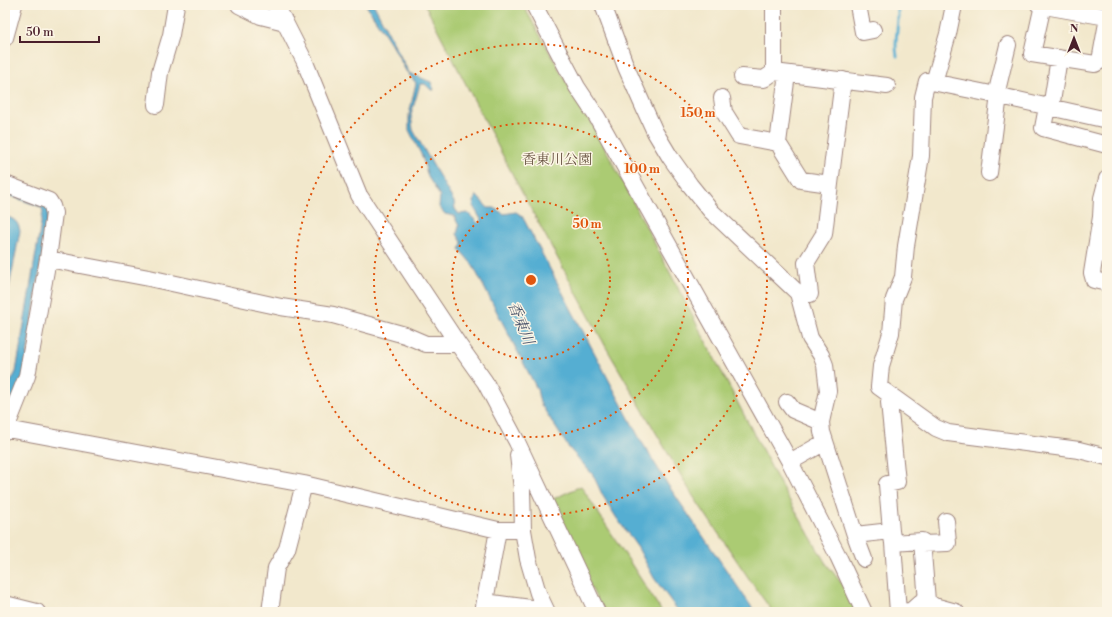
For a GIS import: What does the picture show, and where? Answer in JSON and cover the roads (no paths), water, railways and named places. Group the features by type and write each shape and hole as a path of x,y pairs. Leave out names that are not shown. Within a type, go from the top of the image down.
{"street":[{"path":"5,38 14,5"},
{"path":"156,105 160,72 171,35 176,5"},
{"path":"239,5 261,16 285,22"},
{"path":"276,5 304,60 359,195 485,382 517,442 597,612"},
{"path":"534,5 577,87 597,117 790,462 838,556 864,612"},
{"path":"774,5 781,73 778,143 801,180 830,184"},
{"path":"858,5 863,32 873,30"},
{"path":"934,82 948,34 954,5"},
{"path":"1107,17 1042,5 1032,54 1095,64 1100,61 1107,24"},
{"path":"606,6 626,67 655,132 670,157 690,185 711,210 798,294 810,338 821,355 825,365 828,391 820,422 854,534 864,559"},
{"path":"989,173 998,95 1008,45"},
{"path":"1059,58 1043,128 1107,145"},
{"path":"742,77 764,79 781,73 887,86"},
{"path":"810,294 806,263 824,234 843,80"},
{"path":"1107,120 998,95 927,81 923,97 922,156 902,277 894,299 891,333 881,366 879,387 936,428 948,433 1079,450 1107,456"},
{"path":"722,98 724,112 739,136 778,143"},
{"path":"1107,179 1102,198 1101,217 1092,273 1094,280 1107,283"},
{"path":"5,184 49,201 54,214 48,260 27,376 6,430 304,484 498,530 523,530"},
{"path":"48,260 148,278 281,306 333,315 404,335 426,344 458,344"},
{"path":"885,392 889,402 897,482 887,484 895,540 898,612 910,611 921,602 927,601 934,606 956,612"},
{"path":"787,402 793,410 820,422"},
{"path":"498,530 488,607 546,611 538,593 528,559 523,530 522,489 517,442"},
{"path":"790,462 825,442"},
{"path":"270,612 276,568 287,549 304,484"},
{"path":"922,544 948,543 946,521"},
{"path":"854,534 895,540 922,541 927,601"},
{"path":"5,604 37,612"}],"water":[{"name":"香東川","path":"366,5 374,5 409,73 431,82 434,90 431,90 425,84 420,84 411,115 413,130 454,202 455,209 459,214 468,213 479,224 482,221 473,206 476,195 488,208 494,208 504,214 516,212 522,216 640,439 668,485 755,612 679,612 654,578 638,548 603,496 593,475 569,448 540,403 537,389 472,264 460,250 462,242 457,234 459,226 454,216 445,214 439,207 440,196 428,177 422,156 409,130 409,115 416,83 406,71 394,48"},
{"path":"5,187 49,207 24,376 5,425 5,393 16,372 43,211 41,207 5,194"},
{"path":"5,216 15,221 20,231 5,308"}],"waterway":[{"path":"897,5 897,56"}],"park label":[{"name":"香東川公園","path":"557,159"}]}
